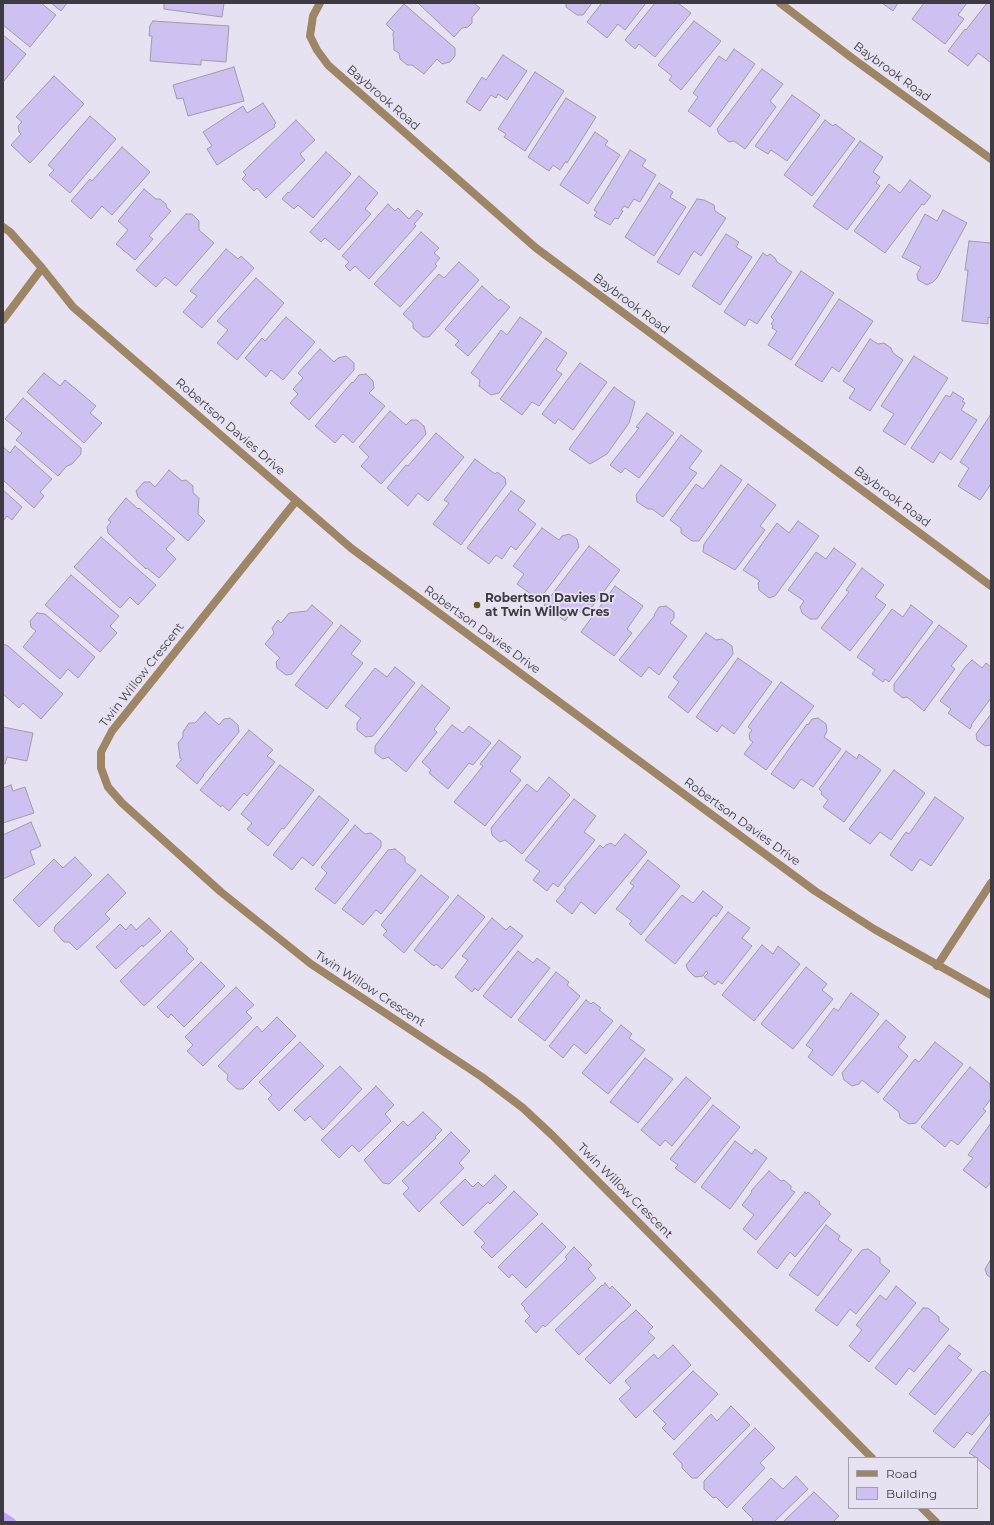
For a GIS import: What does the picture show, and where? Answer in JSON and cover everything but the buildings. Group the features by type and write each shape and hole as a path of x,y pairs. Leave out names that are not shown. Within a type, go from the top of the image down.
{"street":[{"name":"Baybrook Road","path":"320,3 313,16 310,36 317,50 328,66 536,248 991,586"},
{"name":"Baybrook Road","path":"780,3 852,58 991,159"},
{"name":"Robertson Davies Drive","path":"3,227 10,232 42,268 73,306 351,548 815,891 874,929 937,966 991,995"},
{"path":"3,320 42,268"},
{"name":"Twin Willow Crescent","path":"296,501 112,731 101,752 101,768 108,787 122,803 221,892 311,964 475,1072 523,1108 554,1136 871,1457"},
{"path":"937,966 991,883"},
{"path":"923,1509 936,1522"}],"waterway":[{"path":"3,1516 12,1522"}],"place":[{"name":"Robertson Davies Dr at Twin Willow Cres","path":"477,605"}]}
